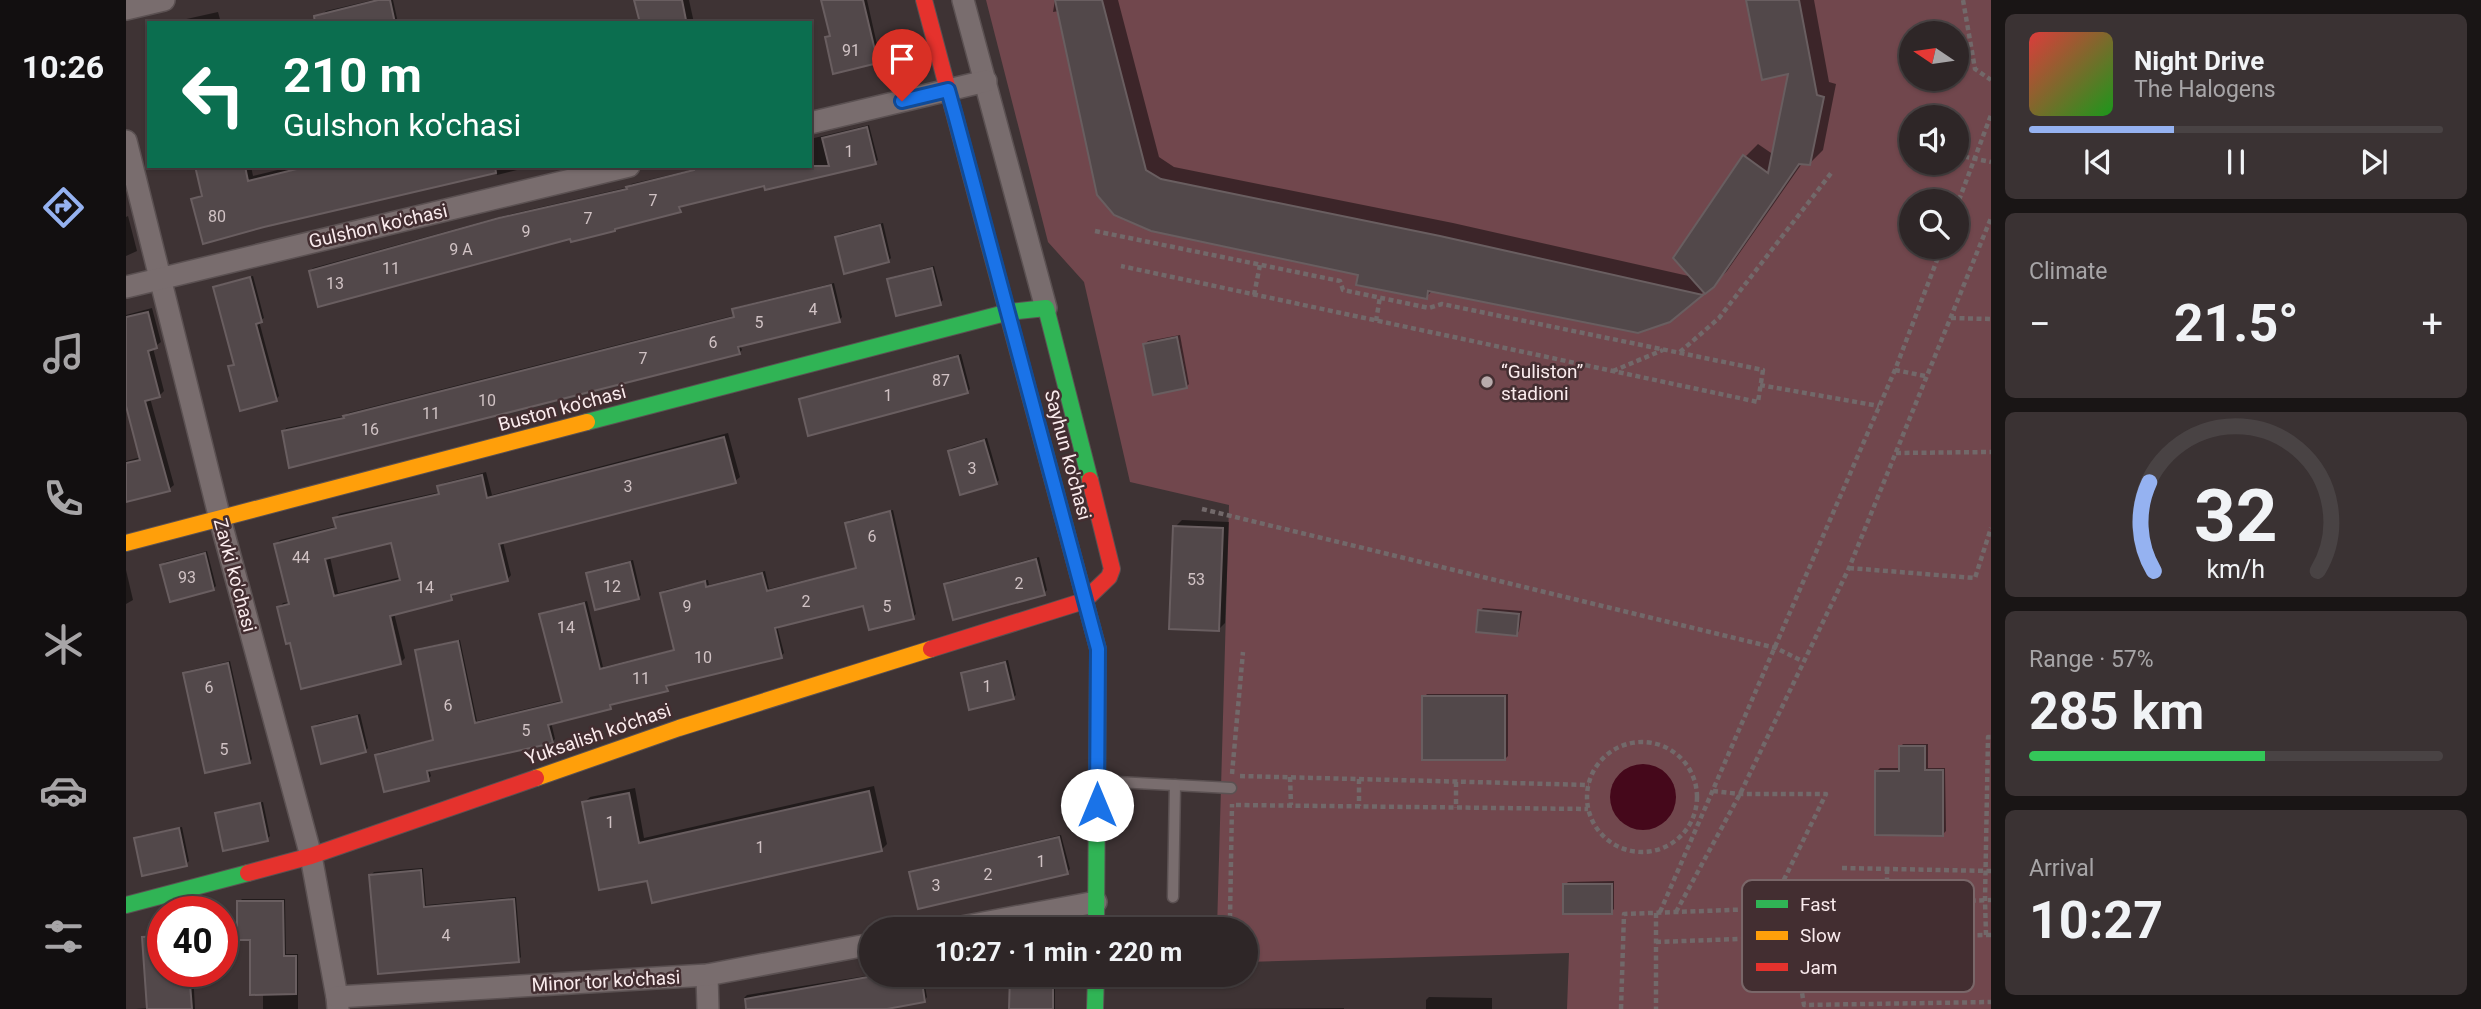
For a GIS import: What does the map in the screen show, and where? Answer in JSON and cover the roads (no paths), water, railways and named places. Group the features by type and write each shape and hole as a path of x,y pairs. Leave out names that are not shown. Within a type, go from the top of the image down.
{"street":[{"path":"126,9 164,0"},
{"name":"Sayhun ko'chasi","path":"924,0 1098,649 1096,917"},
{"path":"963,0 1111,561 1109,577 1084,601"},
{"path":"812,123 986,81"},
{"name":"Zavki ko'chasi","path":"126,141 220,519 311,856 337,1003"},
{"name":"Gulshon ko'chasi","path":"126,287 621,168"},
{"name":"Buston ko'chasi","path":"126,542 1009,312 1046,308"},
{"name":"Yuksalish ko'chasi","path":"126,905 311,856 679,728 1084,601"},
{"path":"1015,917 1096,902"},
{"name":"Minor tor ko'chasi","path":"337,1003 707,975 859,946"},
{"path":"707,975 708,1009"},
{"path":"1095,1009 1096,987"}],"lane":[{"path":"1097,781 1231,788"},
{"path":"1173,897 1175,785"}],"place":[{"name":"“Guliston” stadioni","path":"1487,382"}]}
